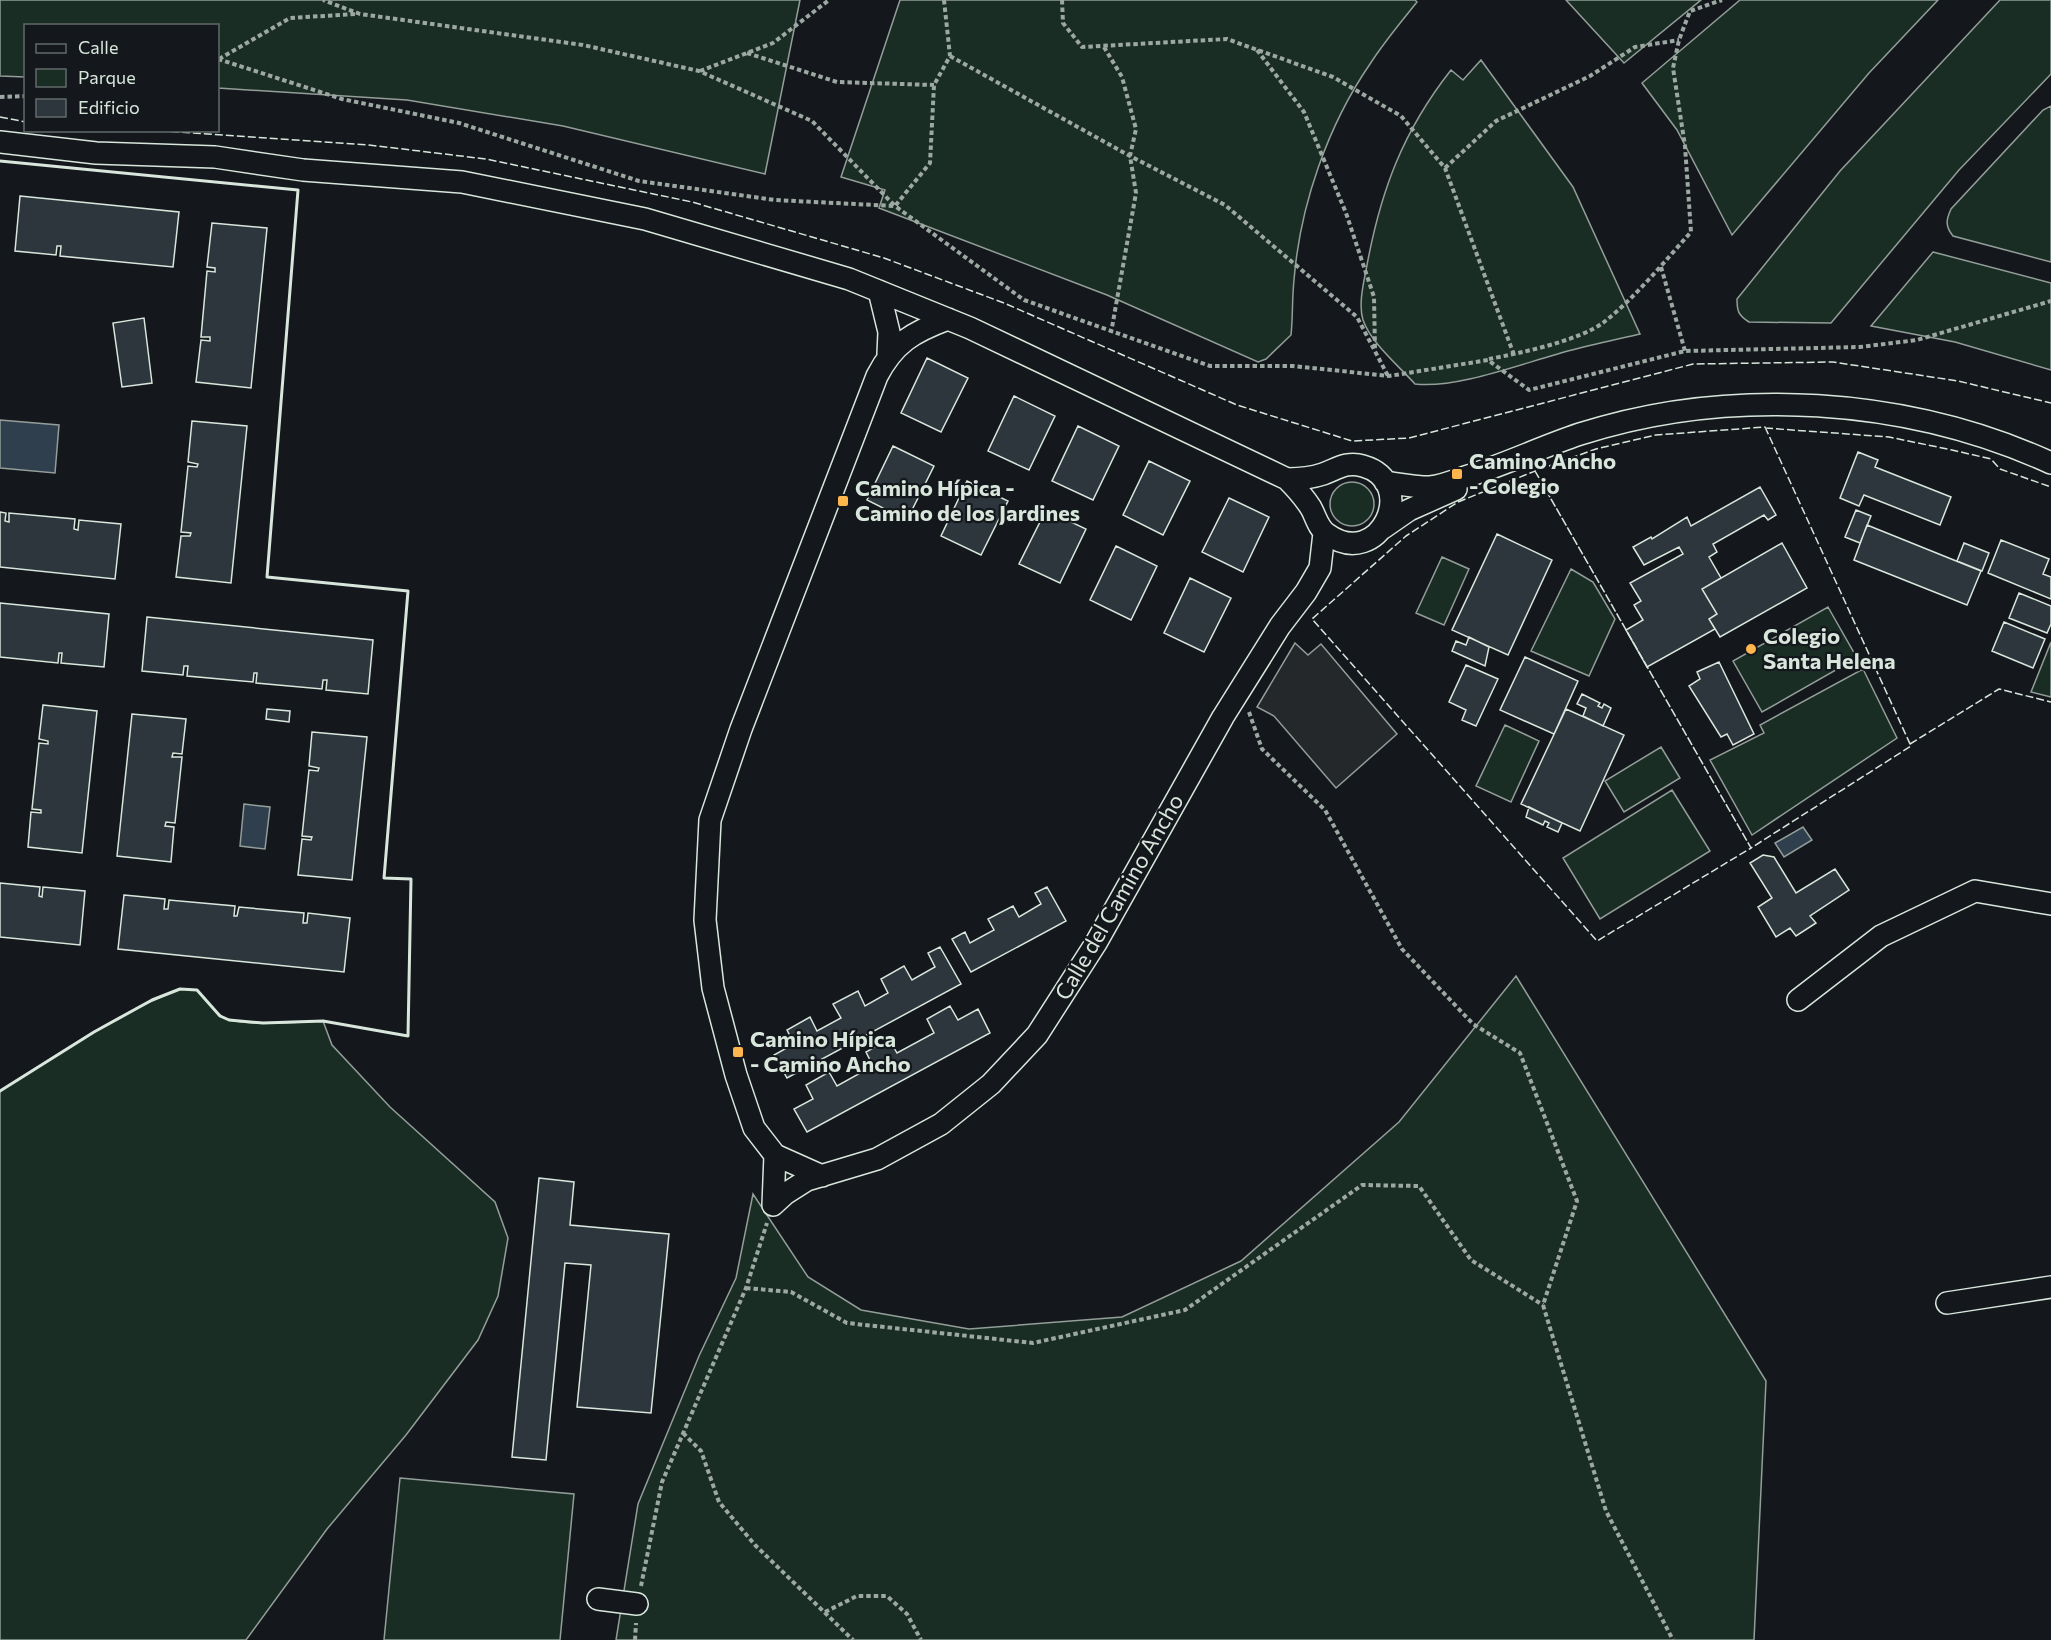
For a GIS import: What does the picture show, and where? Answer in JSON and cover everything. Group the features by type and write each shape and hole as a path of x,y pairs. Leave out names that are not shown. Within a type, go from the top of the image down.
{"street":[{"path":"0,142 96,153 215,157 303,170 462,182 645,219 791,261 879,291 948,319 1287,479 1312,510 1324,532 1342,541 1361,542 1373,537 1409,510 1460,487 1488,470"},
{"path":"822,1176 775,1155 754,1128 736,1075 712,988 705,920 710,820 741,729 877,376 888,354 889,332 879,291"},
{"path":"888,354 916,333 948,319"},
{"path":"1385,482 1432,487 1488,470 1578,435 1639,416 1707,408 1773,405 1842,407 1913,419 1988,436 2051,463"},
{"path":"1312,510 1312,496 1317,484 1326,473 1337,466 1357,465 1376,472 1385,482 1391,505 1383,528"},
{"path":"1287,479 1326,473"},
{"name":"Calle del Camino Ancho","path":"773,1205 800,1185 878,1159 941,1124 991,1084 1037,1035 1096,943 1241,688 1320,568 1324,532"},
{"path":"1798,1000 1881,936 1975,891 2051,904"},
{"path":"773,1205 775,1155"},
{"path":"1947,1303 2051,1287"},
{"path":"598,1599 637,1604"}],"path":[{"path":"323,0 360,14"},
{"path":"699,71 773,43 829,0"},
{"path":"895,206 930,163 934,85 950,56 944,0"},
{"path":"1062,0 1064,23 1082,46 1227,39 1333,77 1401,116 1445,168 1514,355"},
{"path":"219,58 290,18 360,14 583,45 699,71 812,121 895,206 1024,300 1111,333 1210,366 1293,366 1389,376 1514,355 1560,341 1602,323 1661,267 1691,232 1684,146 1673,68 1679,40 1690,11 1722,0"},
{"path":"1445,168 1496,121 1590,76 1635,47 1679,40"},
{"path":"1103,46 1122,77 1136,129 1130,156 1136,193 1111,333"},
{"path":"1257,50 1304,112 1346,213 1374,297 1376,351"},
{"path":"747,53 837,82 934,85"},
{"path":"950,56 1130,156 1225,205 1357,316 1389,376"},
{"path":"219,59 342,99 459,123 639,182 775,200 895,206"},
{"path":"0,97 24,96"},
{"path":"1661,267 1685,351"},
{"path":"1488,360 1529,390 1685,351 1860,346 1917,340 2051,301"},
{"path":"1241,688 1262,749 1325,810 1402,949 1473,1024 1520,1053 1577,1201 1544,1305 1606,1511 1673,1640"},
{"path":"746,1288 791,1292 847,1323 1033,1343 1185,1311 1362,1185 1419,1185 1472,1260 1544,1305"},
{"path":"635,1640 637,1604 662,1482 746,1288 773,1205"},
{"path":"683,1433 701,1451 719,1502 755,1545 853,1640"},
{"path":"825,1612 857,1596 886,1596 907,1614 921,1640"}],"green space":[{"path":"0,0 800,0 765,174 563,126 407,100 219,88 219,24 24,24 24,77 0,76"},
{"path":"900,0 1415,0 1417,2 1370,64 1341,113 1329,139 1302,223 1294,280 1291,335 1266,359 1258,362 1107,295 879,208 885,190 841,177"},
{"path":"1566,0 1701,0 1624,63"},
{"path":"1740,0 1938,0 1869,73 1732,235 1677,130 1642,83"},
{"path":"2000,0 2051,0 2051,74 1959,170 1831,323 1749,322 1740,315 1737,299 1840,171"},
{"path":"1481,60 1573,187 1640,334 1472,378 1433,384 1415,384 1378,345 1363,320 1361,300 1367,265 1379,211 1396,162 1407,139 1434,93 1451,70 1463,80"},
{"path":"2051,106 2051,262 1953,236 1947,223 1951,209 2043,110"},
{"path":"1933,252 2051,283 2051,370 1955,342 1871,326"},
{"path":"1352,482 1368,488 1374,504 1368,520 1352,526 1336,520 1330,504 1336,488"},
{"path":"1442,557 1469,569 1444,625 1416,613"},
{"path":"1571,569 1593,582 1615,619 1589,676 1531,651"},
{"path":"1828,607 1857,658 1762,712 1733,661"},
{"path":"2051,642 2051,697 2031,692"},
{"path":"1863,669 1897,738 1752,835 1710,760 1764,733 1760,725"},
{"path":"1505,725 1539,741 1511,802 1476,786"},
{"path":"1661,747 1680,778 1624,812 1605,781"},
{"path":"1672,790 1710,851 1600,919 1563,858"},
{"path":"1516,976 1766,1381 1754,1640 616,1640 638,1504 699,1356 736,1278 753,1194 808,1277 861,1310 969,1329 1122,1317 1241,1261 1399,1122"},
{"path":"180,989 197,990 216,1012 231,1020 271,1023 323,1021 332,1045 390,1107 495,1202 508,1238 498,1296 478,1340 406,1435 327,1529 246,1640 0,1640 0,1091 110,1023"},
{"path":"400,1478 574,1494 560,1640 384,1640"}],"shaded area":[{"path":"1295,643 1308,655 1321,644 1397,734 1336,788 1274,716 1257,707"}],"water":[{"path":"0,420 59,425 55,473 0,468"},
{"path":"244,804 270,807 265,849 240,846"},
{"path":"1803,827 1812,840 1784,857 1775,843"}],"building":[{"path":"20,196 179,212 173,267 60,256 61,246 57,246 56,255 15,251"},
{"path":"212,223 267,228 251,388 196,382 201,340 210,341 210,337 201,337 207,271 215,272 215,268 207,267"},
{"path":"144,318 152,383 122,387 113,323"},
{"path":"927,358 968,378 941,432 901,413"},
{"path":"1014,396 1055,416 1029,470 988,451"},
{"path":"192,421 247,426 231,583 176,577 181,536 190,536 191,533 181,532 188,466 197,467 198,464 188,462"},
{"path":"1078,426 1119,446 1093,500 1052,481"},
{"path":"893,446 934,466 907,520 867,500"},
{"path":"1858,452 1878,460 1875,467 1951,497 1940,525 1864,495 1859,506 1840,498"},
{"path":"1149,461 1190,481 1163,535 1123,515"},
{"path":"967,481 1008,501 981,555 941,536"},
{"path":"1760,487 1776,515 1768,520 1764,515 1713,544 1717,552 1709,557 1721,578 1702,589 1717,614 1709,619 1715,629 1647,667 1626,630 1643,620 1634,605 1641,601 1630,583 1683,554 1679,547 1644,565 1633,547 1651,537 1652,539 1687,517 1691,526"},
{"path":"1229,498 1269,517 1243,572 1202,552"},
{"path":"1046,510 1086,529 1060,583 1019,564"},
{"path":"1856,510 1871,516 1860,543 1845,537"},
{"path":"0,512 6,513 5,521 9,522 9,513 75,519 74,529 78,530 79,520 121,524 115,579 0,567"},
{"path":"1867,525 1981,571 1967,605 1854,560"},
{"path":"1497,534 1552,560 1508,655 1452,630"},
{"path":"2001,540 2049,559 2043,574 2051,577 2051,599 1988,573"},
{"path":"1782,543 1807,588 1720,637 1709,619 1717,614 1702,589"},
{"path":"1964,543 1989,553 1982,571 1957,561"},
{"path":"1116,546 1157,566 1131,620 1090,600"},
{"path":"1190,578 1231,598 1204,652 1164,633"},
{"path":"2019,593 2051,606 2051,624 2047,633 2009,618"},
{"path":"0,603 109,614 104,667 61,663 62,653 59,653 58,663 0,657"},
{"path":"147,617 373,640 368,694 326,690 327,680 323,680 322,689 256,683 257,673 254,673 253,682 187,676 188,666 184,666 183,675 142,671"},
{"path":"2004,622 2045,639 2033,668 1992,651"},
{"path":"1469,637 1489,647 1485,666 1452,651 1456,641 1466,645"},
{"path":"1525,657 1578,681 1554,734 1500,710"},
{"path":"1719,662 1754,734 1733,745 1727,734 1721,737 1689,686 1700,679 1697,672"},
{"path":"1466,665 1498,679 1476,726 1462,720 1466,710 1449,702"},
{"path":"1582,694 1600,703 1598,706 1602,708 1604,704 1611,708 1603,726 1583,716 1586,708 1577,704"},
{"path":"43,705 97,711 82,853 28,847 31,812 41,813 41,810 32,809 39,743 48,744 48,741 39,739"},
{"path":"267,709 290,711 289,722 266,719"},
{"path":"1566,709 1624,735 1580,831 1521,804"},
{"path":"132,714 186,719 182,754 173,753 172,757 182,757 175,823 166,822 165,826 174,827 171,862 117,856"},
{"path":"312,732 367,737 352,880 298,875 302,839 311,840 312,837 302,836 309,770 318,771 319,768 309,766"},
{"path":"1529,807 1562,823 1558,832 1547,827 1549,823 1545,821 1543,825 1526,817"},
{"path":"1763,855 1774,857 1796,893 1835,869 1849,890 1810,916 1816,923 1796,936 1790,928 1776,937 1758,907 1772,898 1750,863"},
{"path":"0,883 40,887 39,896 42,897 43,887 85,891 80,945 0,937"},
{"path":"1047,887 1066,921 971,972 952,939 965,932 970,943 994,930 988,919 1013,906 1019,917 1041,904 1035,893"},
{"path":"124,895 165,899 164,909 168,909 169,900 235,906 234,916 237,916 239,907 304,913 303,923 307,923 308,913 350,918 344,972 118,949"},
{"path":"940,947 961,984 787,1078 774,1055 794,1044 787,1030 810,1017 817,1031 841,1018 833,1004 858,991 865,1006 888,993 881,979 904,966 912,980 935,967 928,953"},
{"path":"950,1006 958,1020 978,1009 990,1033 807,1132 794,1109 813,1099 806,1085 829,1072 837,1086 873,1066 866,1052 889,1039 897,1053 934,1033 927,1019"},
{"path":"539,1178 574,1182 570,1225 669,1234 651,1413 577,1407 591,1265 565,1263 546,1460 512,1457"}],"fence":[{"path":"0,117 24,122"},
{"path":"178,132 369,145 486,159 692,202 884,258 1004,303 1237,405 1352,441 1409,438 1693,364 1833,362 1958,381 2051,403"},
{"path":"1765,427 1911,746 1751,848 1535,471 1596,449 1656,435 1765,427"},
{"path":"1765,428 1889,437 1991,459 2000,469 2051,487"},
{"path":"1535,471 1751,848 1597,941 1312,619 1406,536 1458,502 1535,471"},
{"path":"1910,744 1999,689 2051,702"}],"wall":[{"path":"0,161 298,190 267,577 408,591 384,878 411,879 408,1036 323,1021 263,1023 229,1020 220,1016 197,990 180,989 152,1000 94,1032 0,1091"}],"place":[{"name":"Camino Ancho - Colegio","path":"1457,474"},
{"name":"Camino Hípica - Camino de los Jardines","path":"843,501"},
{"name":"Colegio Santa Helena","path":"1751,649"},
{"name":"Camino Hípica - Camino Ancho","path":"738,1052"}]}
